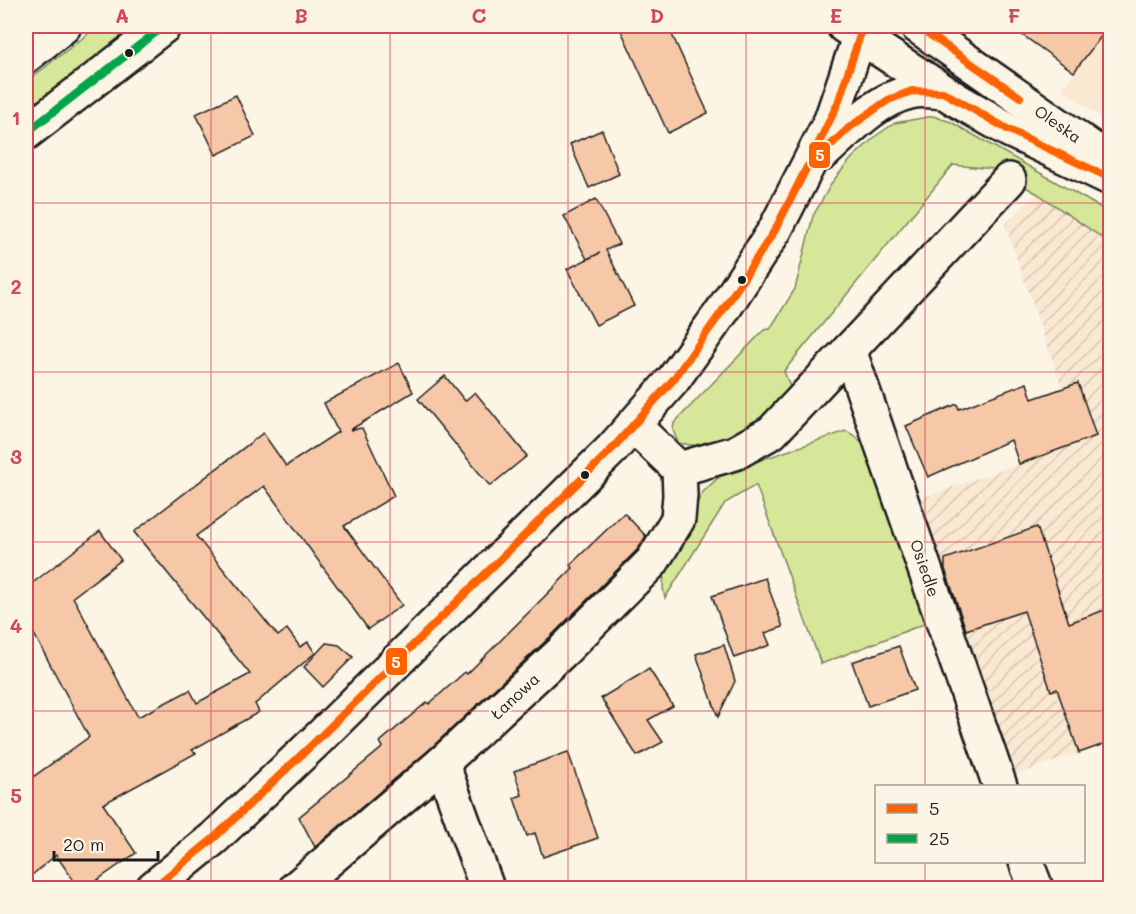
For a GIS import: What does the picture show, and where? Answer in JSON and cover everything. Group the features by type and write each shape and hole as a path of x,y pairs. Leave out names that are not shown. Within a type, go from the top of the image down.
{"street":[{"path":"26,56 64,26"},
{"path":"26,133 164,26"},
{"name":"Oleska","path":"916,26 1110,161"},
{"path":"153,888 214,838 317,741 511,549 633,425 673,380 723,310 775,230 838,102 855,29"},
{"name":"Oleska","path":"855,29 943,92 1008,130 1110,178"},
{"path":"807,167 850,128 888,100 912,91 943,92"},
{"path":"633,425 679,469 735,453 772,432 1009,180"},
{"name":"Osiedle","path":"849,350 1000,785"},
{"name":"Łanowa","path":"296,888 442,763 562,652 652,562 678,519 679,469"},
{"path":"442,763 487,888"},
{"path":"1027,863 1036,888"}],"shaded area":[{"path":"1110,26 1110,124 1062,89"},
{"path":"1038,194 1110,243 1110,742 1013,776 916,500 1096,436 1078,383 1062,388 1005,225"}],"green space":[{"path":"98,26 139,26 26,114 26,82"},
{"path":"933,116 951,122 1110,213 1110,243 1038,194 994,169 953,165 784,371 793,395 742,434 699,446 678,443 673,430 674,423 764,330 770,329 795,289 813,216 833,181 852,158 877,135 895,123"},
{"path":"846,431 867,448 929,622 821,664 756,485 725,503 665,598 664,571 680,533 703,492 719,477 749,464"}],"building":[{"path":"619,26 668,26 708,113 668,133"},
{"path":"1010,26 1109,26 1074,72"},
{"path":"236,95 255,136 216,155 196,114"},
{"path":"602,130 619,174 589,188 570,144"},
{"path":"596,199 619,244 606,250 634,306 596,325 567,269 600,253 587,259 564,216"},
{"path":"399,363 413,392 350,430 362,428 394,496 344,526 402,605 368,629 264,486 196,536 278,636 287,629 300,647 308,642 315,653 255,704 259,712 192,750 196,753 103,804 136,853 86,888 79,888 56,855 26,880 26,782 89,737 26,619 26,588 100,531 121,560 73,597 138,717 190,690 197,703 250,674 134,532 263,433 286,466 338,432 324,403"},
{"path":"445,376 465,401 475,392 527,456 490,486 418,399"},
{"path":"1027,383 1032,399 1078,383 1096,436 1019,464 1011,440 928,477 906,426 957,404 959,409"},
{"path":"624,513 646,536 637,550 550,637 430,749 315,847 299,817 383,747 380,742 427,702 429,704 465,672 467,674 573,568 570,565"},
{"path":"1037,527 1069,623 1110,608 1110,742 1079,753 1057,689 1051,691 1024,611 966,630 945,569 945,559"},
{"path":"765,578 783,627 765,633 770,645 734,658 712,596"},
{"path":"326,643 339,645 353,657 323,687 304,667"},
{"path":"724,645 735,681 718,717 696,654"},
{"path":"899,646 915,690 868,706 852,662"},
{"path":"649,669 673,706 648,720 663,742 637,756 601,698"},
{"path":"568,752 598,838 543,857 535,833 527,836 514,798 522,795 514,771"}],"transit line":[{"name":"25","path":"26,133 164,26"},
{"name":"5","path":"812,157 838,103 863,26"},
{"name":"5","path":"917,26 1020,97"},
{"name":"5","path":"153,888 214,838 317,740 612,449 673,380 723,310 775,230 807,167 850,127 888,100 912,91 943,92 1009,130 1110,178"}]}
